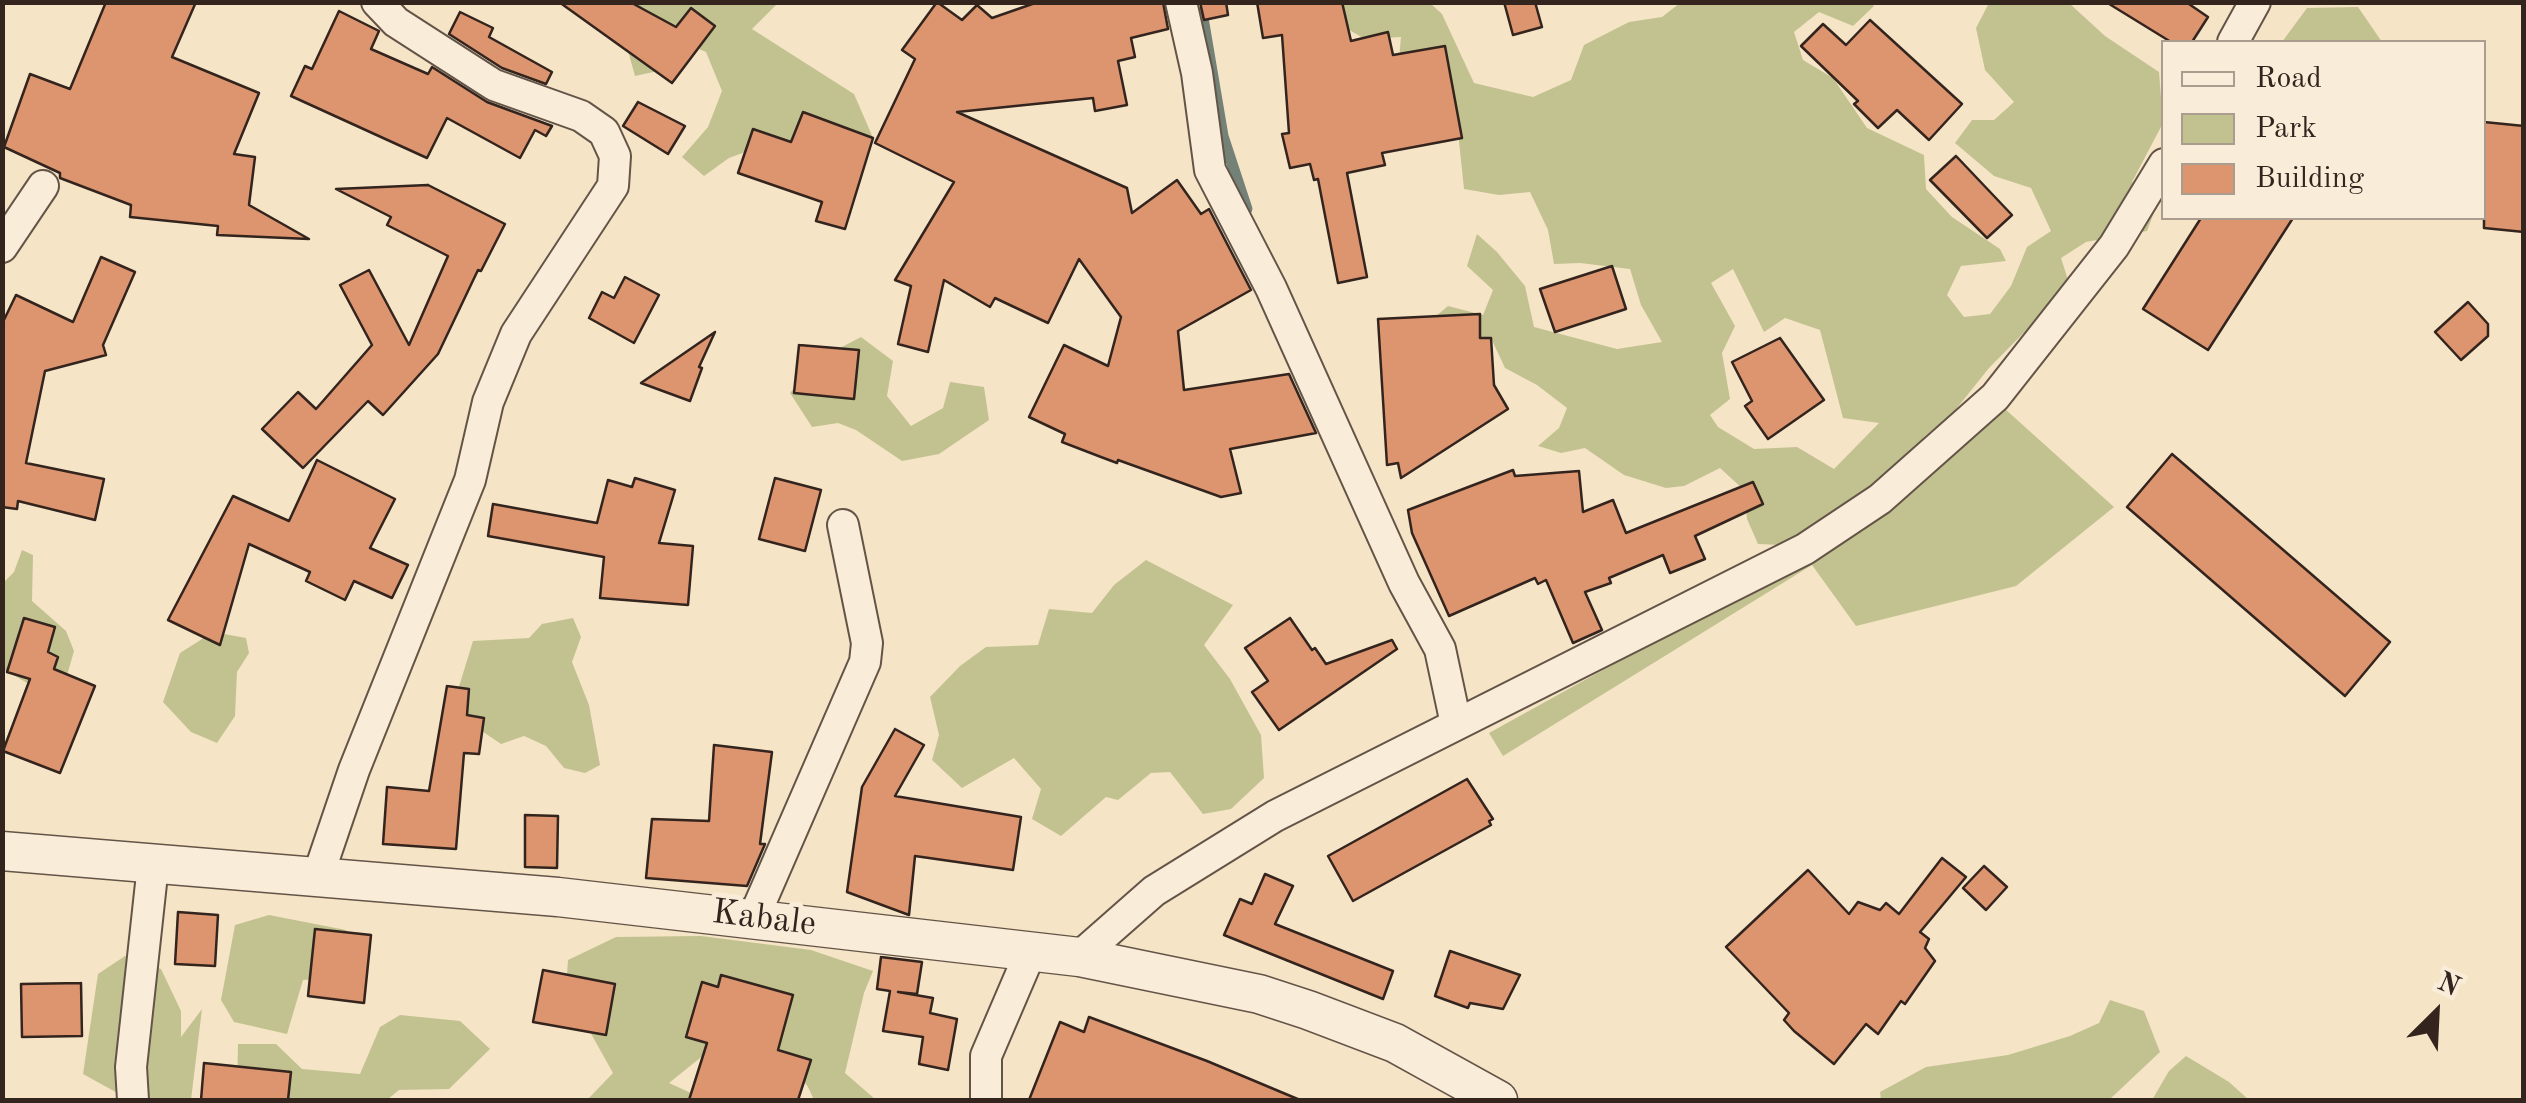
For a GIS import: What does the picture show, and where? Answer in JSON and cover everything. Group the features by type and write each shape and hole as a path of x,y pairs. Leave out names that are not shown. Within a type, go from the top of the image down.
{"street":[{"path":"317,879 368,736 470,480 488,402 516,334 613,186 615,156 604,132 581,116 494,85 396,22 377,2"},
{"path":"1181,2 1197,73 1210,170 1272,288 1404,583 1440,648 1456,724"},
{"path":"2235,40 2255,2"},
{"path":"1079,957 1154,892 1276,816 1805,548 1880,498 1995,397 2114,246 2161,169"},
{"path":"2,246 43,186"},
{"path":"754,917 865,662 867,644 843,525"},
{"name":"Kabale","path":"2,852 558,897 1079,957 1259,994 1308,1010 1394,1043 1498,1100"},
{"path":"133,1100 131,1068 153,865"},
{"path":"986,1100 986,1056 1031,950"}],"green space":[{"path":"633,3 778,3 752,29 854,94 874,140 834,161 775,141 729,158 704,176 682,157 708,127 722,91 706,52 683,42 667,69 635,76 625,40 636,13"},
{"path":"1343,3 1430,3 1442,14 1474,83 1533,97 1571,80 1584,45 1629,22 1662,17 1680,3 1871,3 1874,6 1853,26 1819,12 1794,32 1803,60 1833,78 1867,128 1924,155 1926,189 1952,217 2000,249 2006,261 1961,266 1947,295 1964,317 1990,314 2011,286 2027,247 2051,231 2031,188 1994,176 1955,143 1972,120 1994,120 2014,102 1985,70 1976,28 1989,3 2069,3 2105,36 2159,72 2161,127 2132,182 2156,207 2147,231 2086,242 2061,258 2070,286 1989,368 1953,413 1925,436 1899,471 1838,516 1780,545 1758,544 1747,519 1744,490 1720,468 1684,486 1666,488 1624,475 1585,448 1561,453 1538,446 1559,428 1567,408 1537,385 1505,368 1491,338 1460,337 1429,322 1448,306 1483,315 1493,290 1467,266 1477,234 1525,286 1534,327 1617,349 1662,342 1641,305 1630,269 1554,264 1548,230 1530,192 1499,195 1464,189 1454,94 1441,143 1441,120 1398,70 1401,37 1365,39 1330,19","holes":["1733,269 1764,332 1785,318 1820,330 1843,418 1879,423 1834,469 1797,447 1754,449 1718,427 1710,415 1730,399 1722,353 1735,326 1711,283"]},
{"path":"2358,7 2381,40 2283,40 2307,8"},
{"path":"861,337 893,361 887,396 911,426 943,408 950,382 984,387 989,420 939,454 902,461 856,430 838,423 812,427 790,393 817,360"},
{"path":"2005,409 2114,507 2016,586 1856,626 1812,565 1503,756 1489,733 1807,557 1863,531"},
{"path":"22,550 33,555 32,601 66,631 74,651 66,679 29,684 3,669 3,583 14,572"},
{"path":"1146,560 1233,605 1204,645 1230,679 1261,735 1264,778 1231,809 1203,814 1170,772 1151,773 1118,800 1106,797 1061,836 1032,819 1041,789 1014,758 962,788 932,760 939,735 930,697 960,666 986,647 1038,645 1049,609 1092,613 1114,585"},
{"path":"573,618 581,637 572,662 589,705 600,765 585,773 564,768 546,746 524,736 501,744 473,725 457,693 473,641 529,638 542,624"},
{"path":"213,632 246,638 249,653 237,672 235,716 217,743 191,732 163,702 180,653"},
{"path":"269,915 346,930 357,942 341,977 303,980 287,1034 234,1022 221,1000 235,925"},
{"path":"701,936 811,950 873,971 845,1073 876,1100 814,1100 774,1041 705,1054 669,1083 691,1093 690,1100 587,1100 613,1073 566,989 568,960 616,937"},
{"path":"125,956 161,969 181,1011 181,1037 202,1009 191,1100 130,1100 83,1074 98,974"},
{"path":"2110,1000 2144,1011 2160,1052 2109,1100 1881,1100 1880,1092 1926,1067 2008,1055 2070,1036 2099,1023"},
{"path":"400,1015 460,1021 490,1049 449,1089 399,1090 387,1100 252,1100 237,1089 238,1044 276,1044 302,1069 360,1074 380,1027"},
{"path":"2186,1056 2229,1082 2249,1100 2152,1100 2169,1071"}],"building":[{"path":"106,2 196,2 172,57 259,93 234,154 255,157 249,205 309,239 217,235 218,226 130,217 131,205 60,178 60,173 4,147 30,74 70,89"},
{"path":"559,2 630,2 676,27 691,8 715,26 672,83"},
{"path":"937,2 962,20 977,5 992,18 1038,2 1163,2 1168,29 1131,38 1135,57 1118,61 1127,105 1095,111 1093,98 957,112 1127,188 1132,213 1177,180 1201,214 1209,209 1251,290 1178,331 1184,390 1289,374 1316,433 1230,449 1241,493 1221,497 1118,460 1117,463 1062,442 1065,434 1029,417 1064,345 1108,366 1121,317 1079,259 1048,323 995,298 990,307 944,280 928,352 898,344 911,286 895,280 954,182 875,143 915,59 902,50"},
{"path":"1200,2 1226,2 1228,15 1204,20"},
{"path":"1257,2 1342,2 1351,41 1388,32 1393,55 1445,46 1462,138 1382,153 1385,165 1347,173 1367,277 1338,283 1318,179 1314,180 1310,164 1290,168 1282,134 1289,133 1282,35 1263,38"},
{"path":"1504,2 1535,2 1542,27 1513,35"},
{"path":"2106,2 2186,2 2208,17 2193,40 2168,40"},
{"path":"339,11 379,31 371,49 428,74 432,67 487,102 552,126 546,136 535,130 520,158 447,118 427,158 291,96 305,66 312,69"},
{"path":"460,12 493,28 489,37 552,72 546,84 502,68 449,34"},
{"path":"1870,20 1962,104 1929,140 1897,110 1878,128 1854,104 1858,101 1801,46 1823,24 1846,45"},
{"path":"638,102 685,126 668,154 623,126"},
{"path":"803,112 873,138 845,229 816,221 822,202 738,173 753,129 791,142"},
{"path":"2486,122 2524,126 2524,232 2484,228"},
{"path":"1956,156 2012,215 1987,238 1930,180"},
{"path":"428,185 505,224 438,354 383,415 368,401 303,468 262,429 298,392 316,409 372,345 340,285 369,270 409,345 448,256 387,225 391,217 336,189"},
{"path":"2200,220 2292,220 2208,350 2143,309"},
{"path":"101,257 135,272 103,345 106,355 45,371 26,463 104,479 95,520 18,501 17,509 2,507 2,324 16,295 73,322"},
{"path":"1612,266 1626,309 1555,332 1540,289"},
{"path":"625,277 659,295 634,343 589,318 602,292 614,298"},
{"path":"2468,302 2488,324 2488,336 2461,360 2435,332"},
{"path":"1480,314 1480,338 1491,338 1494,385 1508,409 1401,478 1398,463 1387,465 1378,319"},
{"path":"715,332 699,367 702,368 690,401 641,383"},
{"path":"1780,338 1824,400 1768,439 1745,406 1752,401 1732,362"},
{"path":"799,345 859,350 854,399 794,393"},
{"path":"2172,454 2390,642 2345,696 2127,507"},
{"path":"317,460 395,499 370,548 408,565 392,598 354,581 345,600 306,581 310,572 249,544 220,645 168,620 233,496 289,521"},
{"path":"1513,470 1515,476 1579,471 1583,512 1613,500 1626,533 1753,482 1763,504 1695,536 1705,559 1670,573 1663,555 1609,578 1611,583 1585,592 1602,630 1573,643 1546,580 1538,584 1535,578 1449,616 1412,533 1408,510"},
{"path":"635,478 675,490 659,543 693,546 688,605 600,598 604,557 488,536 493,504 597,523 608,480 632,487"},
{"path":"775,478 821,490 805,551 759,539"},
{"path":"24,618 55,627 48,652 58,657 54,669 95,686 60,773 3,751 30,679 7,672"},
{"path":"1290,618 1326,664 1392,640 1397,649 1279,730 1252,692 1268,681 1245,648"},
{"path":"447,686 469,689 467,715 484,718 479,754 464,753 456,849 383,844 387,787 429,791"},
{"path":"895,729 924,745 895,796 1021,817 1013,870 915,856 909,915 847,892 862,787"},
{"path":"714,745 772,752 760,844 765,844 747,886 646,878 652,819 709,821"},
{"path":"1467,779 1493,819 1489,821 1491,825 1353,901 1328,856"},
{"path":"525,815 558,816 557,868 525,867"},
{"path":"1942,858 1966,877 1920,932 1929,939 1925,948 1935,961 1878,1034 1866,1024 1834,1064 1794,1031 1784,1020 1789,1013 1726,947 1808,870 1849,914 1858,902 1880,910 1886,903 1899,914"},
{"path":"1984,866 2007,887 1986,910 1963,888"},
{"path":"1265,874 1293,886 1275,924 1393,971 1383,999 1224,935 1240,899 1252,904"},
{"path":"178,912 218,915 215,966 175,964"},
{"path":"315,929 371,935 364,1003 308,996"},
{"path":"1450,951 1520,975 1503,1009 1470,1003 1468,1008 1435,996"},
{"path":"881,957 922,962 917,994 898,992 933,998 930,1013 957,1019 948,1070 919,1064 923,1037 883,1031 890,991 877,989"},
{"path":"543,970 615,984 606,1035 533,1022"},
{"path":"721,975 793,995 778,1050 811,1060 798,1100 689,1100 707,1043 686,1037 702,982 718,987"},
{"path":"81,983 82,1036 22,1037 21,984"},
{"path":"1089,1017 1300,1100 1029,1100 1060,1022 1084,1032"},
{"path":"204,1063 291,1072 288,1100 201,1100"}],"waterway":[{"path":"1202,12 1223,136 1247,209"}]}
